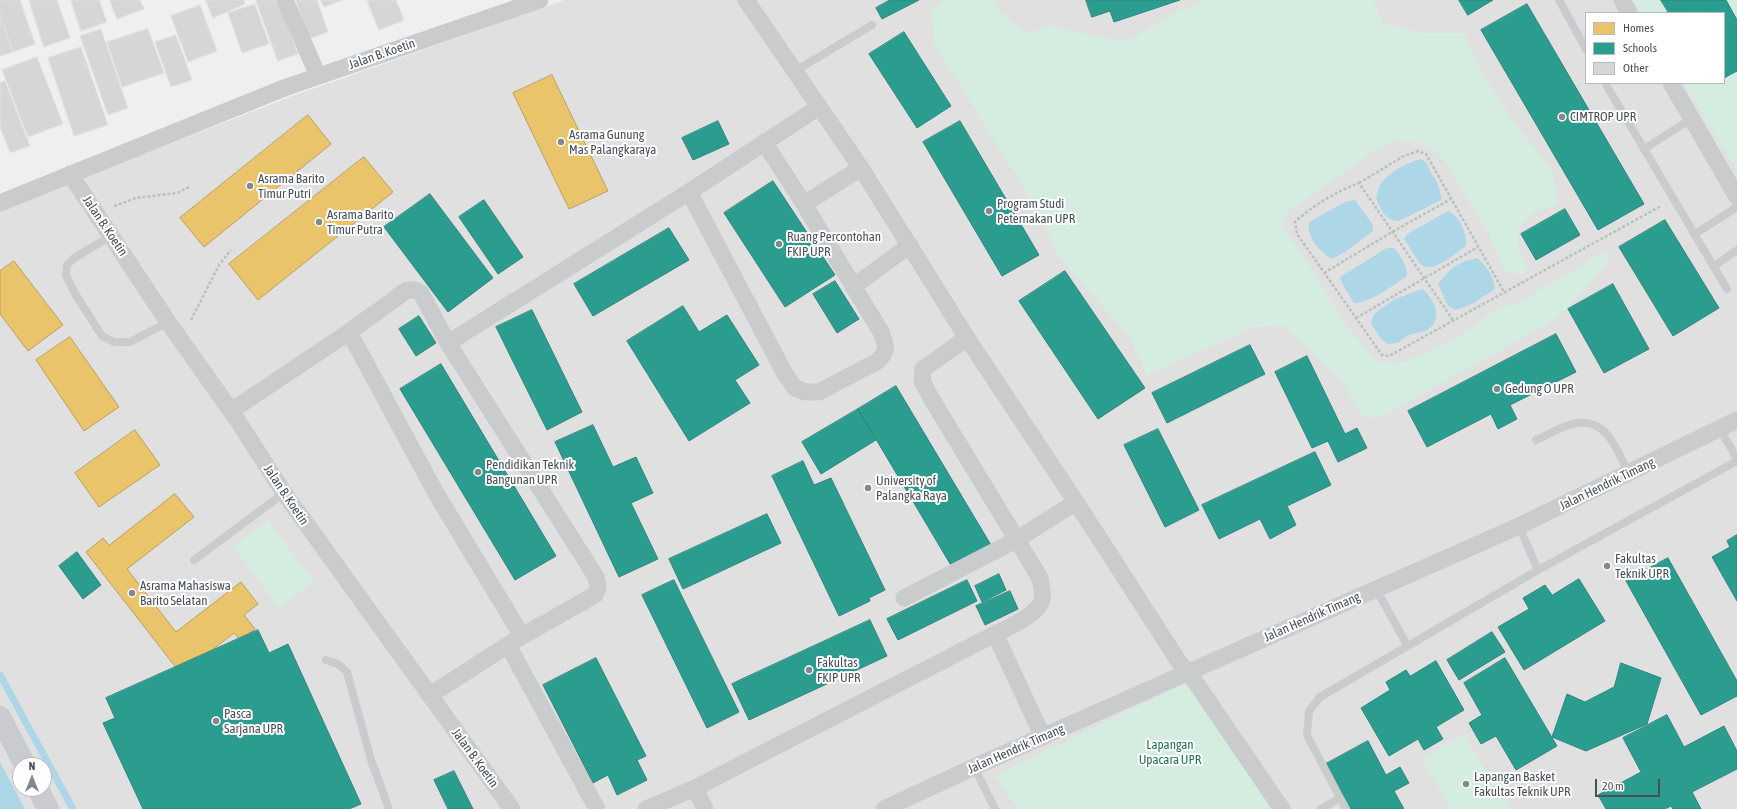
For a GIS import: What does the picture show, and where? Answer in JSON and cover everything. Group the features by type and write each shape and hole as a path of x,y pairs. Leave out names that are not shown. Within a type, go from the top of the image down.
{"main road":[{"path":"0,717 21,757"},
{"path":"42,797 48,809"}],"street":[{"path":"285,0 318,76"},
{"name":"Jalan B. Koetin","path":"0,203 277,91 540,0"},
{"path":"746,0 861,168 967,338 1076,502 1179,662 1188,672 1282,809"},
{"path":"1622,0 1629,12"},
{"path":"1671,84 1737,197"},
{"path":"448,344 689,192 819,107"},
{"path":"689,192 785,374 795,388 805,392 819,392 878,361 885,353 886,345 881,332 804,204 764,142"},
{"path":"804,204 861,168"},
{"name":"Jalan B. Koetin","path":"70,174 168,322 231,410 284,493 512,809"},
{"path":"853,287 910,246"},
{"path":"231,410 348,332 407,290 414,290 421,293 448,344 596,577 598,588 595,595 515,641 430,695"},
{"path":"348,332 515,641 597,809"},
{"path":"646,809 695,788 995,634 1037,610 1042,600 1043,591 1040,578 922,381 923,369 967,338"},
{"name":"Jalan Hendrik Timang","path":"884,809 974,767 1519,526 1629,474 1737,420"},
{"path":"904,598 1016,540 1076,502"},
{"path":"995,634 1043,737"},
{"path":"695,788 705,809"}],"lane":[{"path":"1559,0 1585,47"},
{"path":"795,71 872,25"},
{"path":"1606,84 1728,289"},
{"path":"1644,149 1691,119"},
{"path":"1695,234 1737,207"},
{"path":"111,236 74,258 66,265 66,275 74,292 102,336 114,342 130,342 168,322"},
{"path":"1714,266 1737,250"},
{"path":"1536,440 1572,424 1586,422 1593,424 1601,427 1608,435 1629,474"},
{"path":"1346,809 1307,735 1309,711 1320,697 1538,570 1737,460 1720,429"},
{"path":"194,560 284,493"},
{"path":"1519,526 1538,570"},
{"path":"1376,588 1407,646"},
{"path":"326,660 338,664 347,672 371,760 389,809"},
{"path":"974,767 995,809"},
{"path":"1321,809 1340,798"}],"path":[{"path":"1504,292 1426,154 1418,151 1404,156 1359,183 1350,186 1305,213 1295,222 1297,234 1324,273 1382,355 1389,356 1673,199"},
{"path":"1359,183 1453,320"},
{"path":"98,217 114,206 136,198 177,193 189,187"},
{"path":"1324,273 1451,199"},
{"path":"1356,318 1478,247"},
{"path":"178,336 189,326 219,265 231,250"}],"shaded area":[{"name":"University of Palangka Raya","path":"565,0 1737,0 1737,809 0,809 0,210 287,98"}],"green space":[{"path":"943,0 996,0 996,8 1026,34 1048,26 1109,39 1133,39 1166,17 1205,0 1373,0 1384,24 1426,33 1464,33 1477,64 1514,122 1553,172 1558,203 1533,213 1518,229 1518,248 1526,265 1523,275 1505,271 1489,234 1439,153 1416,141 1394,142 1377,149 1287,212 1281,225 1312,270 1348,328 1380,364 1406,361 1445,345 1473,327 1496,308 1517,304 1566,274 1580,268 1595,255 1611,253 1603,268 1568,309 1544,326 1379,418 1363,416 1340,378 1282,325 1252,328 1147,375 1130,338 1058,255 1039,213 933,42 933,25 930,12"},
{"path":"1633,0 1737,0 1737,170 1684,84 1725,84 1725,12 1639,12"},
{"path":"268,520 314,582 279,608 233,546"},
{"name":"Lapangan Upacara UPR","path":"1191,680 1270,809 1017,809 995,776"},
{"name":"Lapangan Basket Fakultas Teknik UPR","path":"1463,734 1511,809 1450,809 1422,759"}],"water":[{"path":"1420,159 1426,162 1436,181 1440,190 1441,200 1399,221 1390,219 1384,214 1376,198 1382,182 1396,170 1406,164"},
{"path":"1355,200 1373,225 1373,231 1345,252 1332,259 1315,244 1310,233 1309,222 1345,202"},
{"path":"1448,211 1456,217 1462,226 1466,246 1439,265 1427,267 1422,265 1404,238 1409,233"},
{"path":"1387,248 1394,248 1399,254 1405,264 1407,276 1375,297 1354,303 1340,277"},
{"path":"1477,258 1489,271 1493,279 1495,289 1472,304 1456,310 1448,306 1438,284 1446,274 1458,264"},
{"path":"1422,289 1431,299 1436,310 1435,322 1431,327 1425,331 1409,335 1395,343 1388,344 1381,339 1371,323 1374,314 1395,299"},
{"path":"0,762 12,785 12,797 19,797 25,809 0,809"}],"building: Homes":[{"name":"Asrama Gunung Mas Palangkaraya","path":"552,75 608,191 569,209 513,93"},
{"name":"Asrama Barito Timur Putri","path":"308,115 331,144 204,247 180,218"},
{"name":"Asrama Barito Timur Putra","path":"364,157 393,192 258,300 229,264"},
{"path":"14,261 63,325 28,351 0,314 0,271"},
{"path":"70,337 119,407 84,431 36,360"},
{"path":"135,430 160,465 99,507 75,473"},
{"name":"Asrama Mahasiswa Barito Selatan","path":"175,494 194,517 127,569 176,632 241,582 258,604 244,615 255,629 240,640 234,633 181,674 86,552 103,538 109,545"}],"building: Schools":[{"path":"890,0 919,0 882,19 876,8"},
{"path":"1086,0 1180,0 1114,22 1110,11 1092,17"},
{"path":"1459,0 1493,0 1468,15"},
{"path":"1661,0 1726,0 1737,20 1737,71 1725,77 1725,12 1668,12"},
{"name":"CIMTROP UPR","path":"1527,4 1644,204 1598,230 1481,30"},
{"path":"904,32 951,106 917,128 869,54"},
{"path":"718,121 729,144 693,160 682,138"},
{"name":"Program Studi Peternakan UPR","path":"960,121 1039,255 1002,276 923,142"},
{"name":"Ruang Percontohan FKIP UPR","path":"773,181 835,275 785,307 724,213"},
{"path":"430,194 493,278 448,312 384,227"},
{"path":"484,200 523,257 498,274 459,217"},
{"path":"1565,209 1580,235 1536,260 1521,234"},
{"path":"1665,220 1719,308 1673,336 1619,247"},
{"path":"669,228 689,260 593,316 574,284"},
{"path":"1065,271 1145,388 1098,419 1019,301"},
{"path":"835,281 859,319 837,333 813,294"},
{"path":"1613,284 1649,349 1604,373 1568,309"},
{"path":"683,306 699,332 727,315 759,365 735,380 750,403 689,441 627,341"},
{"path":"532,310 582,412 547,430 496,327"},
{"path":"419,316 436,343 416,356 399,329"},
{"name":"Gedung O UPR","path":"1556,334 1576,372 1510,405 1517,419 1498,429 1491,414 1427,447 1408,411"},
{"path":"1250,345 1265,374 1167,423 1152,393"},
{"path":"1307,356 1345,434 1357,428 1367,448 1338,462 1328,441 1312,448 1275,372"},
{"name":"Pendidikan Teknik Bangunan UPR","path":"441,364 556,556 515,580 400,389"},
{"path":"896,386 991,545 952,567 858,409"},
{"path":"858,409 876,440 821,474 802,442"},
{"path":"593,425 613,467 636,457 653,493 631,503 658,559 619,577 555,442"},
{"path":"1158,429 1199,510 1165,527 1124,445"},
{"path":"1315,452 1331,485 1287,506 1296,525 1270,539 1260,519 1219,539 1202,505"},
{"path":"803,461 814,485 831,478 885,590 869,598 870,601 839,616 772,476"},
{"path":"767,514 781,543 683,589 669,559"},
{"path":"1737,535 1737,601 1712,557 1730,547 1727,541"},
{"path":"77,552 101,585 83,599 59,566"},
{"path":"1668,558 1737,681 1737,696 1701,715 1626,581"},
{"path":"999,574 1006,590 982,602 975,586"},
{"path":"1579,579 1605,621 1524,670 1498,627 1529,609 1523,598 1545,585 1552,595"},
{"path":"674,580 739,712 707,728 642,595"},
{"path":"967,580 977,601 898,640 887,619"},
{"path":"1010,591 1018,609 985,625 976,606"},
{"name":"Fakultas FKIP UPR","path":"870,620 887,656 749,720 732,684"},
{"name":"Pasca Sarjana UPR","path":"258,630 269,653 288,644 361,804 349,809 143,809 103,723 115,718 106,698"},
{"path":"1492,632 1505,652 1459,680 1447,660"},
{"path":"596,658 646,756 637,760 647,780 617,795 608,775 593,783 543,685"},
{"path":"1505,658 1557,746 1516,770 1496,736 1481,744 1469,723 1482,715 1464,683"},
{"path":"1436,661 1464,710 1436,727 1443,739 1424,750 1418,739 1389,756 1361,708 1390,690 1386,682 1406,670 1410,676"},
{"path":"1621,663 1661,678 1647,724 1586,751 1552,737 1567,694 1585,702 1614,687"},
{"path":"1667,715 1684,747 1724,726 1737,751 1737,769 1692,792 1701,809 1673,809 1671,806 1665,809 1606,809 1598,795 1641,772 1623,738"},
{"path":"1368,741 1386,775 1400,767 1409,783 1394,791 1404,809 1346,809 1322,766"},
{"path":"454,771 473,809 448,809 434,780"}],"building: Other":[{"path":"0,0 20,0 35,44 13,52 0,15"},
{"path":"29,0 57,0 70,38 44,47"},
{"path":"71,0 99,0 107,22 81,31"},
{"path":"110,0 140,0 144,9 117,19"},
{"path":"206,0 244,0 245,4 213,18"},
{"path":"256,0 278,0 298,54 278,61"},
{"path":"296,0 317,0 328,32 309,39"},
{"path":"321,0 343,0 324,7"},
{"path":"367,0 396,0 404,20 379,30"},
{"path":"255,4 269,44 242,53 228,13"},
{"path":"200,5 217,51 188,62 171,16"},
{"path":"0,15 13,52 0,56"},
{"path":"101,29 128,108 108,115 80,36"},
{"path":"148,29 164,73 122,87 107,42"},
{"path":"176,35 192,80 171,87 155,42"},
{"path":"81,47 108,125 74,136 48,58"},
{"path":"37,57 63,124 28,137 2,70"},
{"path":"5,81 30,146 10,153 0,127 0,83"}],"waterway":[{"path":"0,675 73,809"}],"place":[{"name":"CIMTROP UPR","path":"1562,117"},
{"name":"Asrama Gunung Mas Palangkaraya","path":"561,142"},
{"name":"Asrama Barito Timur Putri","path":"250,186"},
{"name":"Program Studi Peternakan UPR","path":"989,211"},
{"name":"Asrama Barito Timur Putra","path":"319,222"},
{"name":"Ruang Percontohan FKIP UPR","path":"779,244"},
{"name":"Gedung O UPR","path":"1497,389"},
{"name":"Pendidikan Teknik Bangunan UPR","path":"478,472"},
{"name":"University of Palangka Raya","path":"868,488"},
{"name":"Fakultas Teknik UPR","path":"1607,566"},
{"name":"Asrama Mahasiswa Barito Selatan","path":"132,593"},
{"name":"Fakultas FKIP UPR","path":"809,670"},
{"name":"Pasca Sarjana UPR","path":"216,721"},
{"name":"Lapangan Basket Fakultas Teknik UPR","path":"1466,784"}]}
